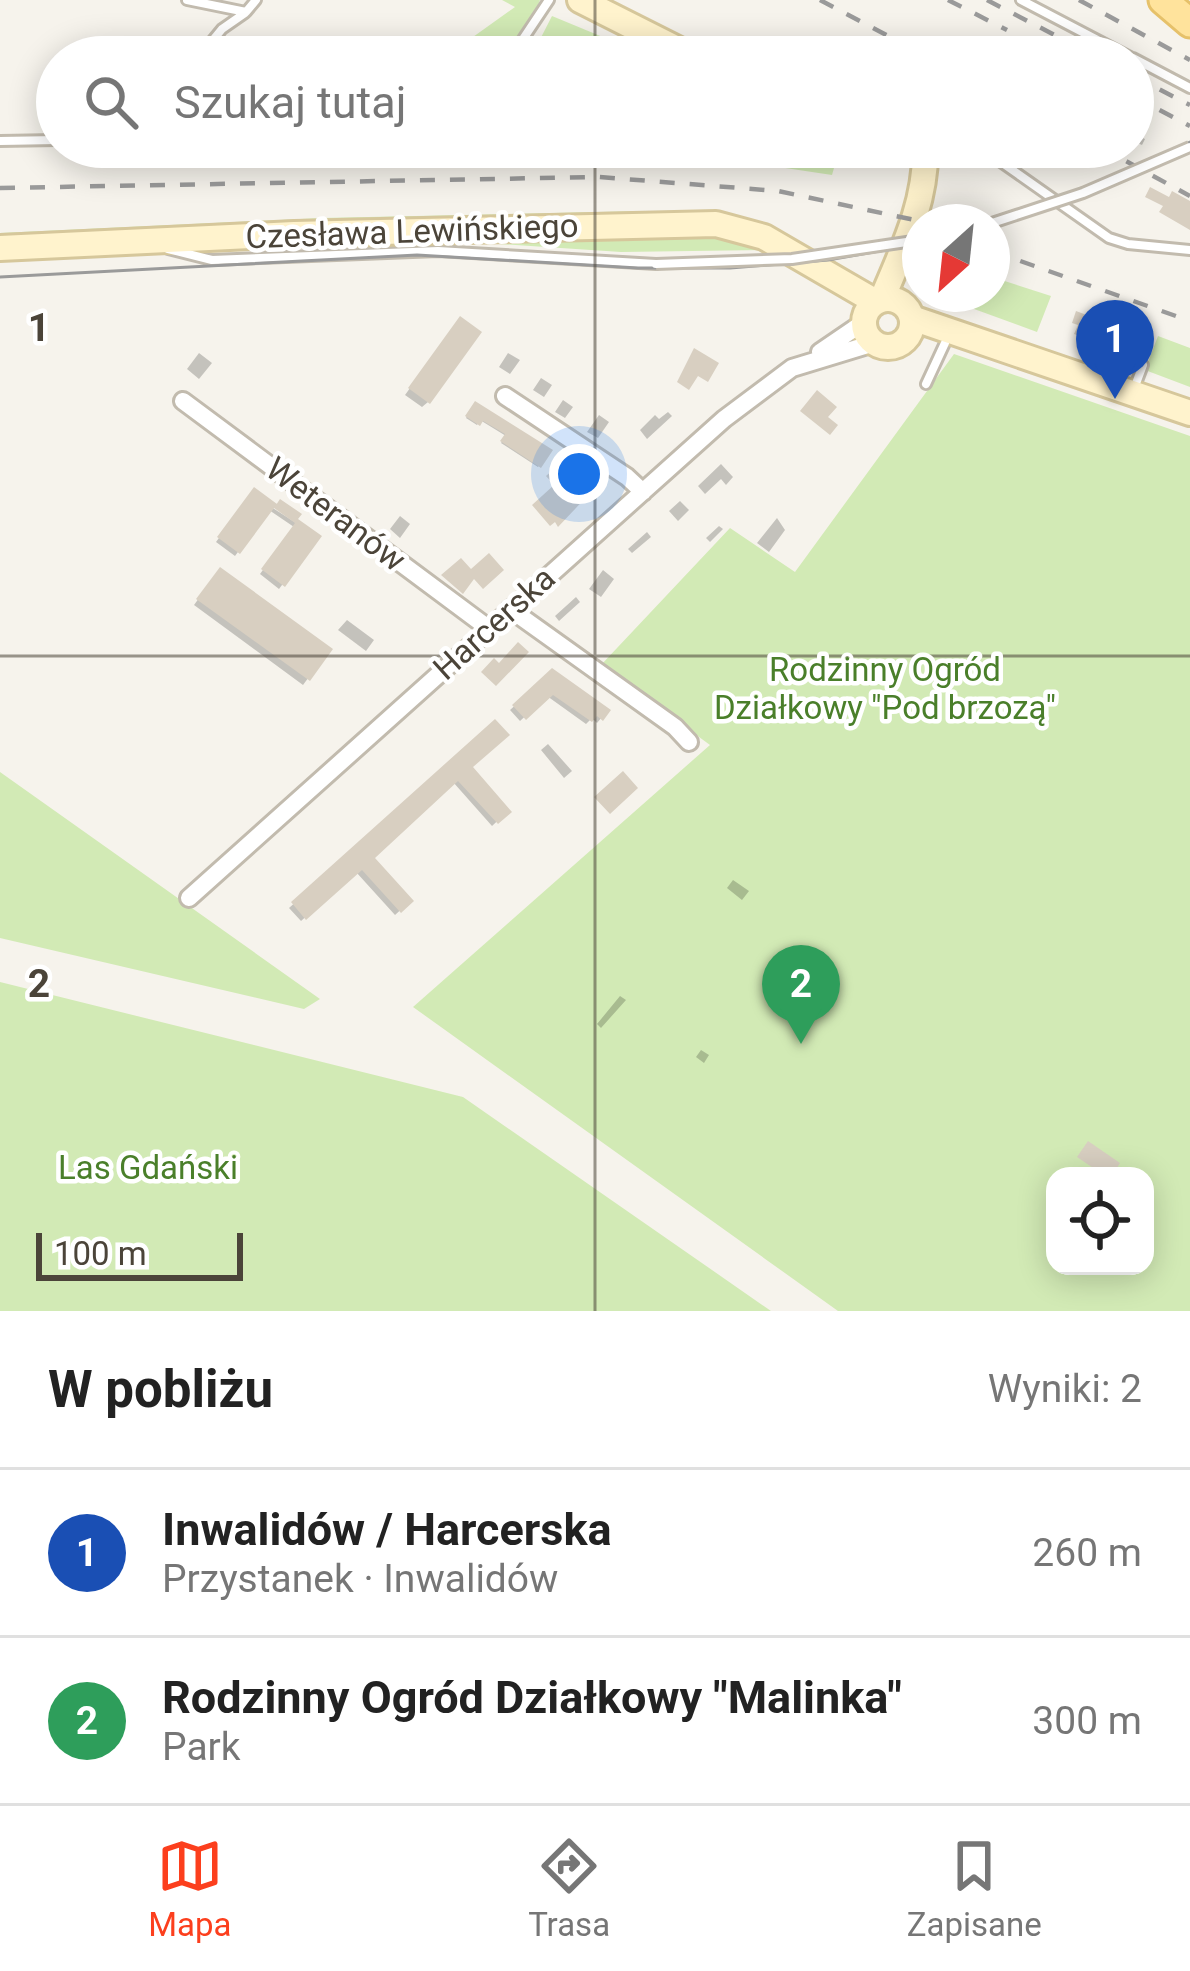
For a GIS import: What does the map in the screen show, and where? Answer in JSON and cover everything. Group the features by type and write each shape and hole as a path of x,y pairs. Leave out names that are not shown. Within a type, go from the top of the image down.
{"main road":[{"path":"1163,0 1190,23"}],"street":[{"path":"580,0 651,36"},
{"path":"919,204 924,168"},
{"name":"Czesława Lewińskiego","path":"0,248 147,239 700,223 746,230 814,267 831,289 886,318"},
{"path":"886,318 902,274"},
{"path":"886,318 945,343 1014,352"},
{"path":"886,318 1014,352 1132,393 1158,407 1190,413"},
{"name":"Harcerska","path":"189,898 724,418 776,378 886,318"},
{"path":"505,395 628,477 643,492"},
{"name":"Weteranów","path":"183,401 488,628"},
{"path":"510,609 675,727 689,742"}],"lane":[{"path":"187,0 246,12"},
{"path":"216,36 256,0"},
{"path":"525,36 549,0"},
{"path":"1021,0 1090,36"},
{"path":"1154,69 1190,88"},
{"path":"0,141 36,140"},
{"path":"1154,163 1190,147"},
{"path":"1010,168 1109,238 1190,250"},
{"path":"1010,217 1083,194 1142,168"},
{"path":"147,239 212,260 438,250 656,264 792,260 902,247"},
{"path":"926,384 945,343"},
{"path":"1100,382 1110,353"},
{"path":"1132,393 1143,365"}],"green space":[{"path":"502,0 540,0 520,36 474,36 515,7"},
{"path":"552,16 600,36 542,36"},
{"path":"785,168 834,168 832,175"},
{"path":"701,213 0,240 0,233 321,218"},
{"path":"706,232 772,250 621,252 454,241"},
{"path":"1010,283 1051,296 1037,332 982,312 1010,312"},
{"path":"1158,336 1190,348 1190,387 1145,370"},
{"name":"Rodzinny Ogród Działkowy \"Pod brzozą\"","path":"954,354 1190,436 1190,1311 838,1311 413,1007 710,745 601,665 730,528 795,572"},
{"path":"0,772 320,999 304,1009 0,938"},
{"name":"Las Gdański","path":"0,982 463,1097 771,1311 0,1311"}],"building":[{"path":"1150,187 1190,201 1190,230 1159,212 1163,206 1145,197"},
{"path":"1076,311 1113,325 1105,345 1074,334"},
{"path":"460,316 482,332 430,404 408,388"},
{"path":"694,348 719,363 708,382 698,376 689,390 677,382"},
{"path":"817,390 837,407 828,417 838,425 830,435 800,411"},
{"path":"475,401 553,450 541,468 500,441 505,434 465,416"},
{"path":"555,468 573,487 582,479 593,490 558,527 555,522 550,526 532,505 554,485 546,476"},
{"path":"254,487 277,504 240,554 217,537"},
{"path":"280,499 322,536 285,587 261,569 295,523 274,508"},
{"path":"489,553 504,570 483,589 474,579 463,594 441,575 461,558 471,569"},
{"path":"220,567 333,649 310,681 196,599"},
{"path":"518,642 529,652 496,686 481,672 494,658 499,663"},
{"path":"552,668 611,710 603,721 597,716 592,722 553,695 526,720 512,705"},
{"path":"495,719 510,735 473,767 512,812 498,824 458,781 375,858 414,901 401,913 362,870 306,920 291,902"},
{"path":"623,771 638,788 610,814 594,797"},
{"path":"1088,1141 1120,1163 1118,1167 1092,1167 1077,1157"}],"tram line":[{"path":"1154,158 1190,142"},
{"path":"1010,212 1130,168"},
{"path":"0,277 417,255 638,268 730,268 828,260 902,247"}],"railway":[{"path":"820,0 888,36"},
{"path":"948,0 1007,30"},
{"path":"987,0 1056,36"},
{"path":"1079,0 1146,36"},
{"path":"1154,41 1190,60"},
{"path":"1154,87 1190,105"},
{"path":"1154,107 1190,126"},
{"path":"1139,168 1190,196"},
{"path":"0,188 599,177 778,191 902,217"},
{"path":"1010,257 1190,321"}],"place":[{"name":"Inwalidów / Harcerska","path":"1115,399"},
{"name":"Rodzinny Ogród Działkowy \"Malinka\"","path":"801,1044"}]}
